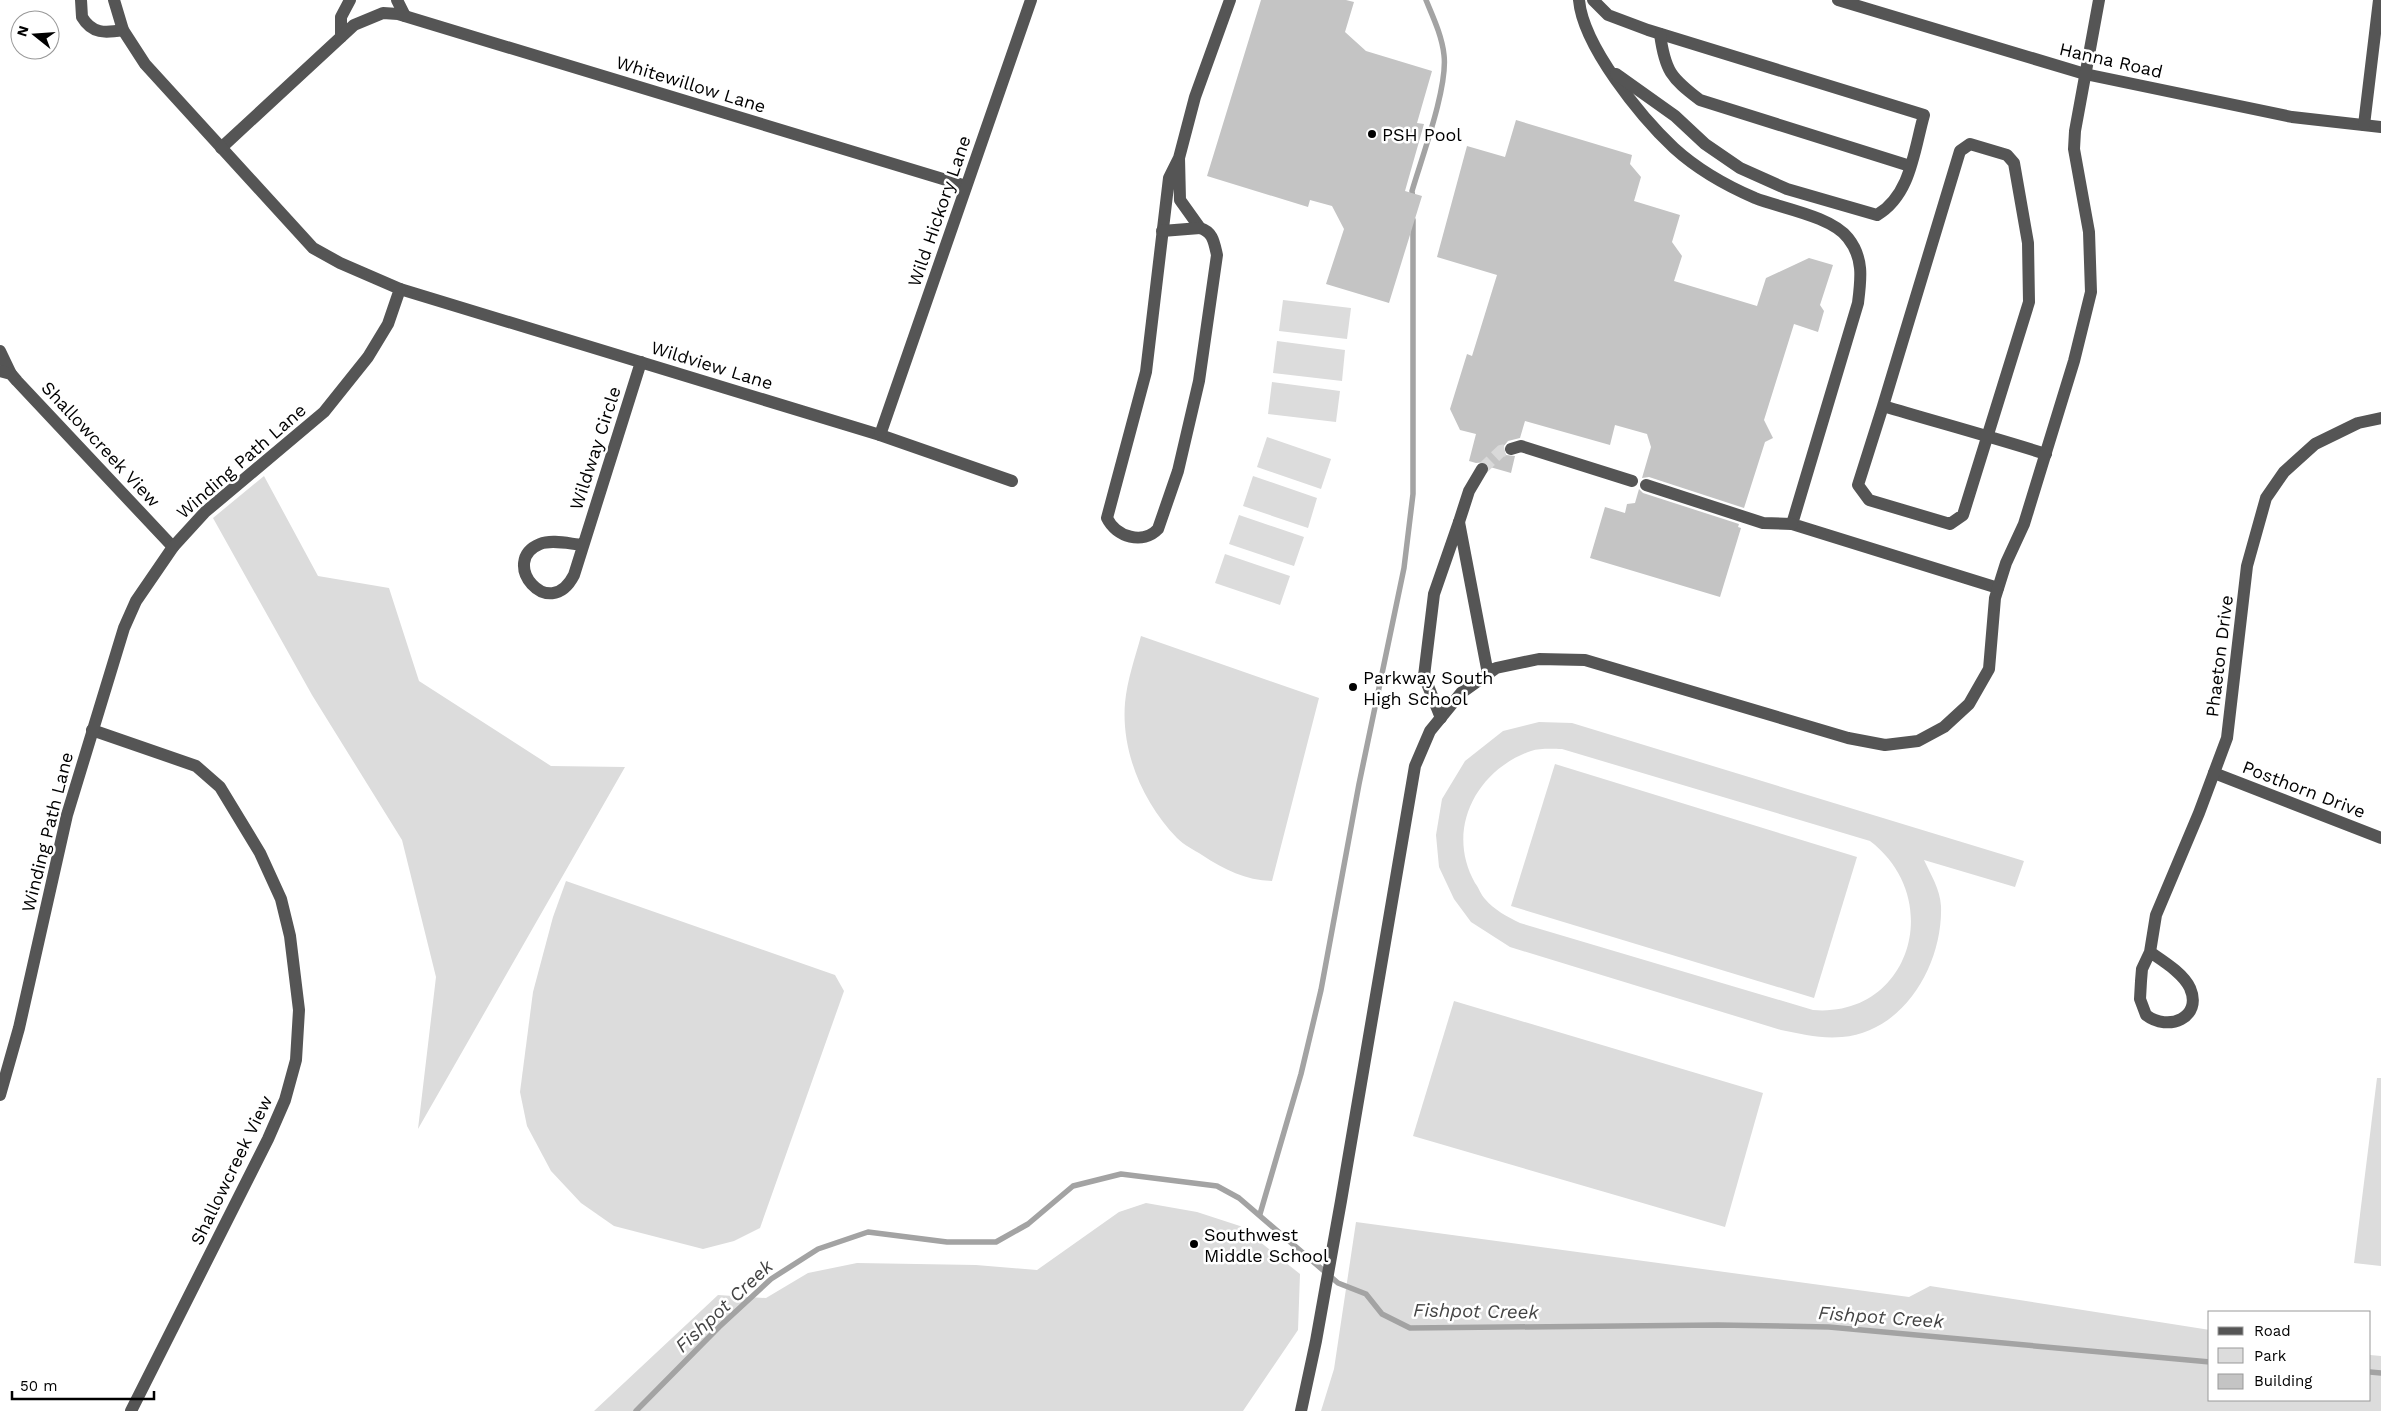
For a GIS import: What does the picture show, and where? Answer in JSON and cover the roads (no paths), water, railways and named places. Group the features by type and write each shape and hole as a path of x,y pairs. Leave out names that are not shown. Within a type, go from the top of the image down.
{"street":[{"path":"81,0 82,17 94,30 102,32 123,30"},
{"path":"114,0 123,30 145,64 313,248 340,263 400,290"},
{"path":"341,37 341,17 350,0"},
{"path":"397,0 405,16"},
{"name":"Wild Hickory Lane","path":"880,434 1031,0"},
{"path":"1162,231 1200,228 1207,230 1214,239 1216,255 1199,381 1178,471 1158,529 1151,536 1143,538 1129,537 1111,526 1107,518 1146,372 1162,231 1169,178 1179,158 1195,97 1230,0"},
{"path":"1579,0 1580,12 1591,41 1636,107 1675,148 1718,179 1754,198 1833,226 1847,237 1858,254 1861,274 1858,303 1792,524"},
{"path":"1593,0 1608,16 1648,30 1924,115 1903,189 1889,208 1877,215 1787,189 1740,168 1705,144 1675,116 1610,70"},
{"name":"Hanna Road","path":"1838,0 2085,74 2292,117 2381,127"},
{"path":"1301,1411 1316,1341 1341,1201 1415,766 1430,730 1462,693 1496,668 1539,659 1585,660 1848,738 1886,745 1918,741 1944,727 1969,704 1989,669 1995,598 2006,563 2024,524 2046,454 2074,361 2091,292 2089,232 2074,149 2085,74 2099,0"},
{"path":"2364,125 2379,0"},
{"name":"Whitewillow Lane","path":"220,148 354,25 383,13 405,16 966,186"},
{"path":"1660,34 1663,60 1677,83 1700,100 1910,166"},
{"path":"1970,144 2007,155 2014,163 2028,243 2029,302 1989,437 1963,515 1950,524 1869,500 1858,484 1883,406 1960,151 1970,144"},
{"path":"1179,158 1180,200 1200,228"},
{"name":"Wildview Lane","path":"400,290 880,434 1012,481"},
{"name":"Winding Path Lane","path":"0,1095 19,1028 67,815 124,628 141,594 173,546 205,512 324,412 368,357 388,324 400,290"},
{"name":"Shallowcreek View","path":"0,351 5,373 173,546"},
{"name":"Wildway Circle","path":"582,545 548,542 539,544 527,556 524,564 528,581 542,592 551,593 563,589 574,575 640,362"},
{"path":"1883,406 2046,454"},
{"name":"Phaeton Drive","path":"2150,952 2165,962 2189,987 2192,996 2191,1005 2188,1014 2180,1020 2170,1023 2153,1020 2146,1015 2142,1006 2140,991 2142,969 2150,952 2156,915 2214,773 2226,738 2247,566 2266,498 2284,472 2315,444 2358,423 2381,418"},
{"path":"1511,448 1521,446 1632,481"},
{"path":"1441,718 1424,676 1434,594 1469,491 1482,469"},
{"path":"1646,485 1763,523 1792,524 1998,588"},
{"path":"1459,522 1488,674"},
{"name":"Shallowcreek View","path":"92,730 196,766 220,787 260,853 281,899 290,936 299,1010 296,1060 285,1100 268,1139 131,1411"},
{"name":"Posthorn Drive","path":"2214,773 2381,838"}],"waterway":[{"path":"1413,200 1412,191 1438,103 1444,69 1441,41 1426,0"},
{"path":"1260,1214 1301,1074 1321,990 1359,784 1404,568 1413,494 1413,220"},
{"name":"Fishpot Creek","path":"636,1411 719,1327 771,1279 818,1249 868,1232 947,1242 996,1242 1028,1224 1073,1186 1121,1174 1217,1186 1239,1198 1338,1283 1366,1294 1382,1314 1410,1328 1718,1325 1829,1327 2208,1362"},
{"name":"Fishpot Creek","path":"2371,1372 2381,1373"}],"tunnel":[{"path":"1482,469 1501,451 1511,449"}],"place":[{"name":"PSH Pool","path":"1372,134"},
{"name":"Parkway South High School","path":"1353,687"},
{"name":"Southwest Middle School","path":"1194,1244"}]}
